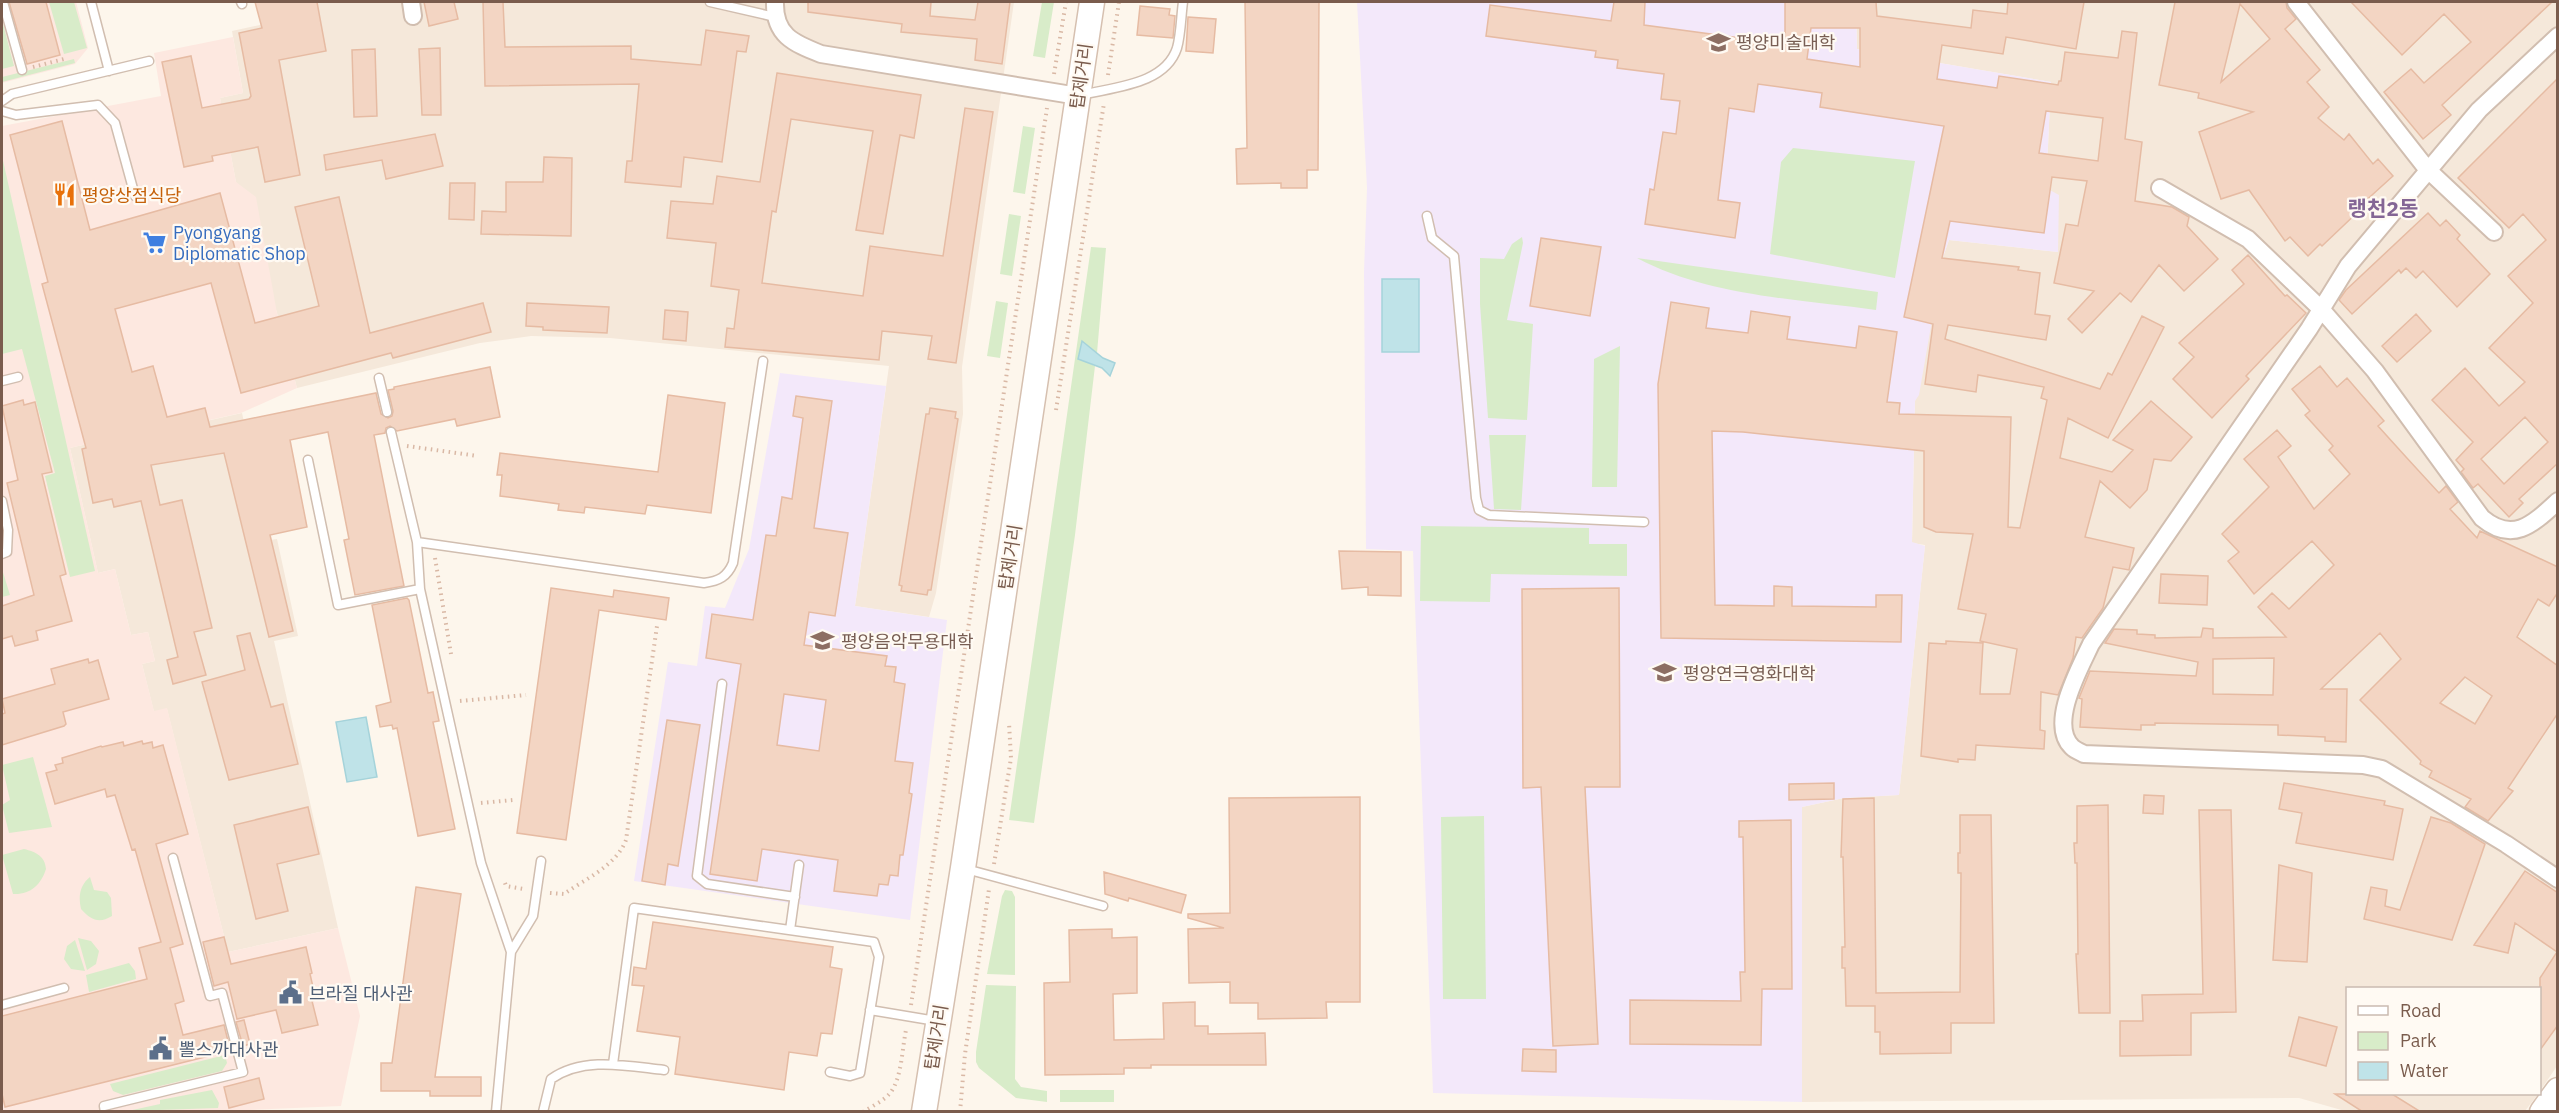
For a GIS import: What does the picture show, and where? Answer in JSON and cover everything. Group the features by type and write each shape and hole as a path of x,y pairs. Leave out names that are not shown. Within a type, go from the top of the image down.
{"main road":[{"name":"탑제거리","path":"924,1112 963,868 1092,2"},
{"path":"2542,1112 2558,1090"}],"street":[{"path":"2296,2 2427,169 2494,232"},
{"path":"775,9 782,31 796,44 821,54 1078,96"},
{"path":"2558,36 2479,110 2427,169 2348,266 2321,309 2091,644 2068,694 2064,728 2071,746 2084,754 2363,765 2382,769 2506,844 2558,879"},
{"path":"2160,188 2248,238 2321,309 2375,371 2482,518 2494,528 2508,531 2523,529 2558,501"}],"lane":[{"path":"3,2 22,70"},
{"path":"91,2 108,71"},
{"path":"710,2 775,9"},
{"path":"1078,96 1136,84 1165,67 1177,48 1183,2"},
{"path":"2,101 12,93 149,62"},
{"path":"2,111 16,115 98,105 115,123 135,196"},
{"path":"1427,216 1432,238 1454,256 1476,498 1479,510 1489,515 1644,522"},
{"path":"417,542 704,584 718,581 729,573 734,562 763,361"},
{"path":"2,381 18,377"},
{"path":"379,378 387,412"},
{"path":"391,432 417,542 420,589 480,863 511,952 496,1112"},
{"path":"308,460 338,605 420,589"},
{"path":"2,501 8,530 7,552 2,554"},
{"path":"722,684 697,876 707,884 795,897"},
{"path":"105,1112 104,1106 243,1072 222,993 210,996 173,858"},
{"path":"511,952 533,916 541,861"},
{"path":"790,930 799,865"},
{"path":"963,868 992,874 1102,906"},
{"path":"613,1064 634,908 874,942 879,957 860,1073 850,1076 830,1072"},
{"path":"2,1005 64,988"},
{"path":"870,1010 939,1022"},
{"path":"543,1112 551,1079 562,1072 589,1065 613,1064 664,1070"}],"path":[{"path":"863,1112 891,1092 898,1071 908,1017 1066,2"},
{"path":"1055,414 1119,2"},
{"path":"395,447 411,445 478,456"},
{"path":"435,544 435,568 452,657"},
{"path":"502,878 506,886 564,894 613,860 622,849 626,840 657,626"},
{"path":"458,690 462,712"},
{"path":"460,701 526,695"},
{"path":"960,1112 965,1054 1011,758 1008,719"},
{"path":"478,792 481,811"},
{"path":"480,803 513,800"}],"shaded area":[{"path":"2,2 76,2 88,48 75,64 2,83"},
{"path":"284,2 1014,2 962,367 963,414 936,593 929,617 855,606 889,366 610,338 531,336 480,343 297,388 277,313 236,182 220,98 243,93 232,31 288,19"},
{"name":"평양연극영화대학","path":"1357,2 1856,2 1857,49 2051,82 2046,188 2059,195 2058,252 1949,240 1943,257 1919,395 1915,401 1912,542 1925,546 1899,795 1844,798 1802,807 1802,1102 1433,1093 1413,551 1366,549 1364,272 1367,188"},
{"path":"1856,2 2557,2 2557,1066 2541,1090 2541,987 2346,987 2346,1095 2537,1095 2525,1111 2345,1111 2299,1098 1802,1102 1802,807 1844,798 1899,795 1925,545 1912,543 1915,401 1943,257 1949,240 2058,252 2046,189 2051,82 1857,49"},
{"path":"233,37 243,93 220,98 236,182 256,197 277,313 297,388 241,413 192,424 170,424 70,448 98,573 115,569 131,635 148,632 155,661 142,664 154,711 167,708 228,952 338,928 360,1016 341,1106 206,1112 2,1112 2,126 161,96 154,53"},
{"name":"평양음악무용대학","path":"780,373 886,386 855,606 947,620 910,920 634,881 668,662 697,666 705,606 725,608 749,549"},
{"path":"242,413 270,540 277,539 298,636 274,641 338,928 228,952 167,709 154,712 142,664 155,661 148,632 131,635 115,569 98,573 70,448 170,424 193,424"}],"green space":[{"path":"49,2 74,2 87,48 64,54"},
{"path":"1042,2 1054,2 1045,58 1033,56"},
{"path":"2,20 14,66 2,69"},
{"path":"74,59 75,63 2,82 2,77"},
{"path":"1023,126 1035,128 1025,194 1013,192"},
{"path":"1793,148 1915,161 1895,278 1770,254 1781,162"},
{"path":"2,156 95,571 70,577 45,476 55,473 22,349 2,354"},
{"path":"1009,214 1021,216 1012,276 1000,274"},
{"path":"1522,237 1523,243 1507,320 1533,324 1527,420 1488,418 1480,304 1480,258 1504,259 1512,244"},
{"path":"1091,247 1106,248 1097,353 1082,341 1078,358 1095,366 1075,535 1034,823 1009,820"},
{"path":"1637,258 1878,292 1876,310 1784,299 1723,288 1664,271"},
{"path":"996,301 1008,303 1000,358 987,356"},
{"path":"1620,346 1617,487 1592,487 1594,359"},
{"path":"1489,435 1526,435 1521,510 1494,509"},
{"path":"1421,526 1589,528 1589,544 1627,544 1627,576 1491,574 1490,602 1420,601"},
{"path":"2,569 10,595 2,597"},
{"path":"33,757 52,827 9,833 2,805 10,800 2,765"},
{"path":"1484,816 1486,999 1443,999 1441,817"},
{"path":"24,849 39,855 46,869 34,888 25,893 13,894 2,855"},
{"path":"90,877 94,890 107,892 111,898 112,916 103,920 95,920 81,909 81,891"},
{"path":"1005,890 1012,891 1015,897 1015,975 987,974 1002,896"},
{"path":"78,938 91,941 99,951 96,964 87,970"},
{"path":"75,940 85,971 71,969 64,959 67,946"},
{"path":"129,963 135,971 136,979 89,992 86,975"},
{"path":"986,985 1016,986 1015,1079 1021,1087 1047,1091 1047,1102 1016,1098 979,1068 976,1062 976,1052"},
{"path":"225,1055 227,1063 222,1071 123,1095 113,1091 110,1084"},
{"path":"212,1090 219,1103 218,1108 128,1111 160,1104 160,1100"},
{"path":"1060,1090 1114,1090 1114,1102 1060,1102"}],"water":[{"path":"1382,279 1419,279 1419,352 1382,352"},
{"path":"1082,341 1103,358 1115,363 1110,376 1102,368 1078,359"},
{"path":"366,717 377,777 347,782 336,722"}],"building":[{"path":"9,2 46,2 60,55 27,64"},
{"path":"255,2 317,2 326,51 279,60 300,175 265,182 258,147 212,156 213,161 184,167 162,62 191,56 202,108 249,99 251,96 239,33 262,28"},
{"path":"424,2 454,2 458,19 429,26"},
{"path":"483,2 503,2 505,47 631,46 631,59 701,65 706,30 749,36 746,52 737,51 722,162 684,157 681,187 625,182 627,161 632,161 639,84 485,86"},
{"path":"808,2 931,2 930,16 975,20 978,2 1010,2 1002,64 975,60 977,39 901,32 902,24 808,12"},
{"path":"1245,2 1319,2 1318,170 1307,170 1307,188 1281,188 1281,183 1237,184 1236,149 1247,148"},
{"path":"1614,2 1645,2 1644,25 1785,44 1785,2 1876,2 1877,16 1971,28 1973,10 2007,14 2008,2 2084,2 2076,49 2006,37 2003,54 1942,45 1937,79 1997,88 1999,76 2058,85 2061,81 2065,52 2118,58 2122,31 2137,33 2125,139 2142,142 2135,201 2172,207 2189,217 2187,226 2218,259 2184,291 2159,265 2131,302 2120,293 2082,333 2068,319 2094,291 2054,283 2066,224 2078,226 2087,181 2052,177 2044,233 1950,221 1942,258 2019,267 2018,270 2040,273 2035,314 2050,316 2046,340 1948,325 1945,339 2100,389 2108,373 2112,375 2142,316 2164,327 2108,438 2068,418 2060,458 2112,472 2133,450 2113,440 2151,401 2192,437 2171,461 2154,459 2147,490 2130,508 2100,481 2085,537 2134,548 2129,570 2113,567 2103,608 2082,638 2076,637 2073,658 2058,695 2041,692 2040,730 2045,731 2044,749 1976,745 1975,760 1958,759 1958,762 1921,756 1929,643 1946,644 1946,641 1983,643 1980,694 2010,694 2017,649 1980,641 1986,614 1958,609 1973,534 1936,532 1924,527 1924,451 1743,432 1712,431 1715,605 1774,606 1774,586 1792,587 1792,606 1876,607 1876,595 1902,595 1901,642 1661,638 1658,384 1671,302 1709,308 1706,328 1748,333 1751,311 1790,317 1787,339 1856,348 1859,326 1897,332 1887,402 1900,403 1899,414 2011,417 2008,527 2020,528 2047,400 2041,398 2044,387 1978,375 1976,392 1925,384 1933,324 1904,317 1944,126 1820,107 1822,93 1758,84 1754,112 1729,108 1718,200 1740,203 1735,238 1645,224 1650,189 1654,190 1663,132 1676,134 1680,101 1661,99 1664,74 1617,68 1618,60 1595,57 1596,51 1486,36 1490,5 1611,21","holes":["1811,28 1860,28 1860,67 1807,59","2046,111 2103,118 2098,161 2039,153"]},
{"path":"2175,2 2286,2 2287,8 2296,19 2285,29 2320,70 2307,82 2329,107 2318,118 2344,140 2349,134 2373,164 2378,159 2393,176 2361,205 2363,207 2322,246 2320,244 2308,256 2290,237 2285,241 2249,190 2221,199 2199,132 2253,112 2198,98 2199,93 2159,85","holes":["2240,4 2270,39 2221,82"]},
{"path":"2351,2 2552,2 2442,105 2451,115 2423,139 2384,92 2411,69 2424,83 2471,42 2444,14 2402,55"},
{"path":"1140,6 1170,9 1169,15 1175,16 1173,38 1137,35"},
{"path":"1188,17 1216,19 1213,53 1186,51"},
{"path":"440,48 441,115 422,115 419,49"},
{"path":"375,49 377,116 354,117 352,50"},
{"path":"777,73 921,95 914,138 900,135 883,234 856,230 873,131 791,119 776,212 772,211 762,283 863,296 870,246 943,256 965,108 993,112 956,363 928,359 932,336 882,331 879,360 725,347 727,328 734,329 739,290 711,286 716,243 667,238 671,201 713,204 717,176 760,182"},
{"path":"2558,78 2558,463 2519,499 2523,503 2509,517 2478,484 2473,488 2461,472 2464,469 2456,460 2473,442 2432,400 2465,368 2499,406 2525,382 2489,348 2533,303 2508,276 2546,240 2523,214 2509,228 2458,178","holes":["2525,417 2548,442 2504,484 2481,459"]},
{"path":"62,121 90,230 220,193 255,323 319,306 295,207 339,197 370,333 483,303 491,332 393,358 391,353 241,393 211,283 115,309 132,372 153,366 167,417 205,408 210,427 376,393 381,414 388,418 392,416 393,411 388,390 394,387 490,367 500,417 457,426 455,419 397,431 390,426 386,428 385,433 374,435 404,586 355,595 344,540 349,539 328,432 290,440 307,527 270,535 293,631 269,637 224,453 151,465 160,505 182,500 212,628 194,632 206,675 173,684 167,660 178,657 141,501 114,507 112,499 93,503 82,449 86,448 42,284 48,282 10,135"},
{"path":"435,134 443,166 386,179 382,160 326,170 324,155"},
{"path":"544,157 572,158 571,236 481,234 482,211 506,212 506,182 543,182"},
{"path":"450,183 475,183 474,220 449,219"},
{"path":"2428,213 2440,226 2446,220 2460,235 2457,239 2490,274 2457,307 2423,271 2416,278 2406,268 2401,273 2399,270 2352,314 2339,300 2346,290"},
{"path":"1541,238 1601,247 1590,316 1530,306"},
{"path":"2248,255 2285,296 2287,295 2306,313 2246,376 2249,379 2212,418 2173,379 2194,357 2179,343 2244,284 2232,270"},
{"path":"527,303 609,307 607,333 543,330 543,327 526,326"},
{"path":"665,310 688,312 686,341 663,339"},
{"path":"2416,314 2431,331 2397,362 2382,346"},
{"path":"2320,366 2337,387 2347,378 2384,421 2378,426 2439,493 2446,486 2458,502 2450,509 2477,538 2480,531 2558,567 2558,592 2549,606 2538,599 2517,637 2558,666 2558,713 2508,788 2513,791 2488,821 2465,807 2471,799 2429,777 2432,771 2420,764 2421,761 2360,700 2401,659 2380,633 2321,689 2347,689 2346,742 2325,741 2325,737 2278,735 2278,725 2155,723 2155,725 2141,725 2141,730 2080,727 2082,699 2079,698 2090,671 2196,676 2198,662 2105,643 2114,629 2137,630 2137,634 2155,635 2155,638 2201,637 2203,628 2213,629 2213,638 2286,637 2258,607 2272,593 2289,609 2334,565 2312,541 2254,594 2228,561 2239,552 2222,534 2269,487 2244,459 2277,430 2291,446 2278,457 2314,509 2350,474 2329,450 2333,446 2305,415 2310,411 2292,389","holes":["2274,658 2273,695 2213,694 2213,659","2465,677 2492,696 2475,724 2440,703"]},
{"path":"668,395 725,403 711,513 647,505 645,514 585,507 584,513 558,510 559,504 500,496 502,475 497,475 500,453 658,472"},
{"path":"796,396 832,401 814,528 848,533 835,616 809,612 804,645 887,656 885,666 896,667 894,682 905,684 895,761 913,763 909,793 912,794 898,876 890,875 888,885 879,884 877,896 834,891 838,860 762,849 757,881 710,874 741,664 706,658 712,614 753,620 766,535 776,536 782,497 792,499 803,418 793,416","holes":["784,694 826,700 819,751 777,745"]},
{"path":"23,400 24,405 35,402 52,472 42,474 66,574 60,576 72,621 36,631 38,640 15,646 12,636 2,639 2,606 34,595 7,483 18,480 2,406"},
{"path":"930,408 956,412 955,418 958,419 931,590 928,590 927,595 901,591 902,586 899,585 926,414 929,414"},
{"path":"1339,551 1401,552 1401,596 1368,595 1368,587 1342,589"},
{"path":"2161,574 2208,576 2207,605 2159,603"},
{"path":"551,588 613,597 614,590 669,598 666,620 599,610 566,840 517,833"},
{"path":"1619,588 1620,787 1585,787 1598,1044 1553,1046 1541,787 1523,788 1522,589"},
{"path":"407,598 428,693 433,692 439,721 433,722 455,829 418,836 397,728 393,729 392,725 380,727 376,706 391,702 372,605"},
{"path":"250,633 271,707 283,704 298,764 229,780 202,682 245,670 237,636"},
{"path":"88,659 89,663 98,660 109,699 63,712 66,724 64,726 2,745 2,714 5,713 2,699 55,684 51,669"},
{"path":"667,720 700,725 678,866 668,864 665,885 642,881"},
{"path":"142,741 143,744 152,742 153,748 163,745 188,834 156,844 183,944 170,948 184,1001 175,1004 183,1035 224,1025 230,1049 5,1107 2,1094 2,1016 147,979 139,948 161,942 135,849 132,850 115,795 107,797 105,789 55,804 46,773 57,770 55,765 63,763 62,758 101,746 123,742 124,746"},
{"path":"1834,783 1834,799 1789,800 1789,784"},
{"path":"2284,783 2385,801 2384,805 2403,809 2393,860 2296,843 2302,813 2279,809"},
{"path":"2144,795 2164,796 2163,814 2143,813"},
{"path":"1360,797 1360,1002 1326,1002 1327,1018 1258,1019 1258,1003 1230,1003 1230,982 1189,983 1188,929 1224,928 1188,918 1188,914 1230,913 1229,798"},
{"path":"1874,798 1876,993 1960,992 1961,873 1958,873 1958,853 1960,853 1960,815 1991,815 1994,1023 1951,1023 1951,1053 1880,1054 1880,1032 1875,1032 1875,1006 1846,1006 1845,968 1842,968 1842,947 1845,947 1843,857 1841,857 1843,799"},
{"path":"2108,805 2110,1013 2079,1013 2076,954 2078,954 2077,863 2075,863 2074,843 2077,843 2077,806"},
{"path":"308,807 319,854 277,864 288,911 256,919 234,825"},
{"path":"2199,810 2231,810 2236,1012 2191,1013 2191,1055 2120,1056 2120,1021 2143,1021 2142,995 2203,994"},
{"path":"2431,817 2451,823 2485,844 2452,940 2364,919 2371,887 2387,890 2385,906 2400,910"},
{"path":"1791,820 1792,989 1762,989 1761,1045 1630,1044 1630,1000 1741,1001 1740,972 1745,972 1743,837 1739,837 1739,821"},
{"path":"2279,865 2312,873 2307,962 2273,960"},
{"path":"2525,871 2558,893 2558,1025 2541,1049 2540,978 2557,952 2515,923 2508,953 2474,945"},
{"path":"1104,872 1186,895 1181,913 1129,898 1128,901 1105,894"},
{"path":"416,887 461,894 435,1077 481,1077 481,1096 430,1096 430,1091 381,1091 381,1063 392,1063"},
{"path":"653,922 833,947 830,967 842,969 832,1034 821,1033 817,1056 789,1052 784,1090 675,1074 680,1037 637,1031 644,986 632,985 634,967 646,969"},
{"path":"1112,929 1112,938 1137,937 1137,993 1113,994 1114,1040 1164,1039 1163,1003 1195,1002 1195,1026 1208,1026 1208,1034 1265,1033 1266,1065 1151,1065 1151,1068 1124,1068 1124,1074 1045,1075 1044,983 1070,982 1069,930"},
{"path":"224,937 231,964 306,947 316,1000 312,1001 318,1025 282,1033 276,1010 237,1019 228,982 214,986 203,942"},
{"path":"2299,1017 2337,1027 2326,1066 2289,1056"},
{"path":"244,1020 250,1044 243,1046 236,1022"},
{"path":"1523,1049 1556,1050 1556,1072 1522,1071"},
{"path":"259,1078 264,1099 229,1108 224,1087"},
{"path":"2335,1094 2394,1095 2421,1112 2363,1112"}],"place":[{"name":"평양미술대학","path":"1718,42"},
{"name":"평양상점식당","path":"64,195"},
{"name":"Pyongyang Diplomatic Shop","path":"155,242"},
{"name":"평양음악무용대학","path":"823,641"},
{"name":"평양연극영화대학","path":"1665,673"},
{"name":"브라질 대사관","path":"291,993"},
{"name":"뽈스까대사관","path":"161,1049"}],"district":[{"name":"랭천2동","path":"2383,208"}]}
